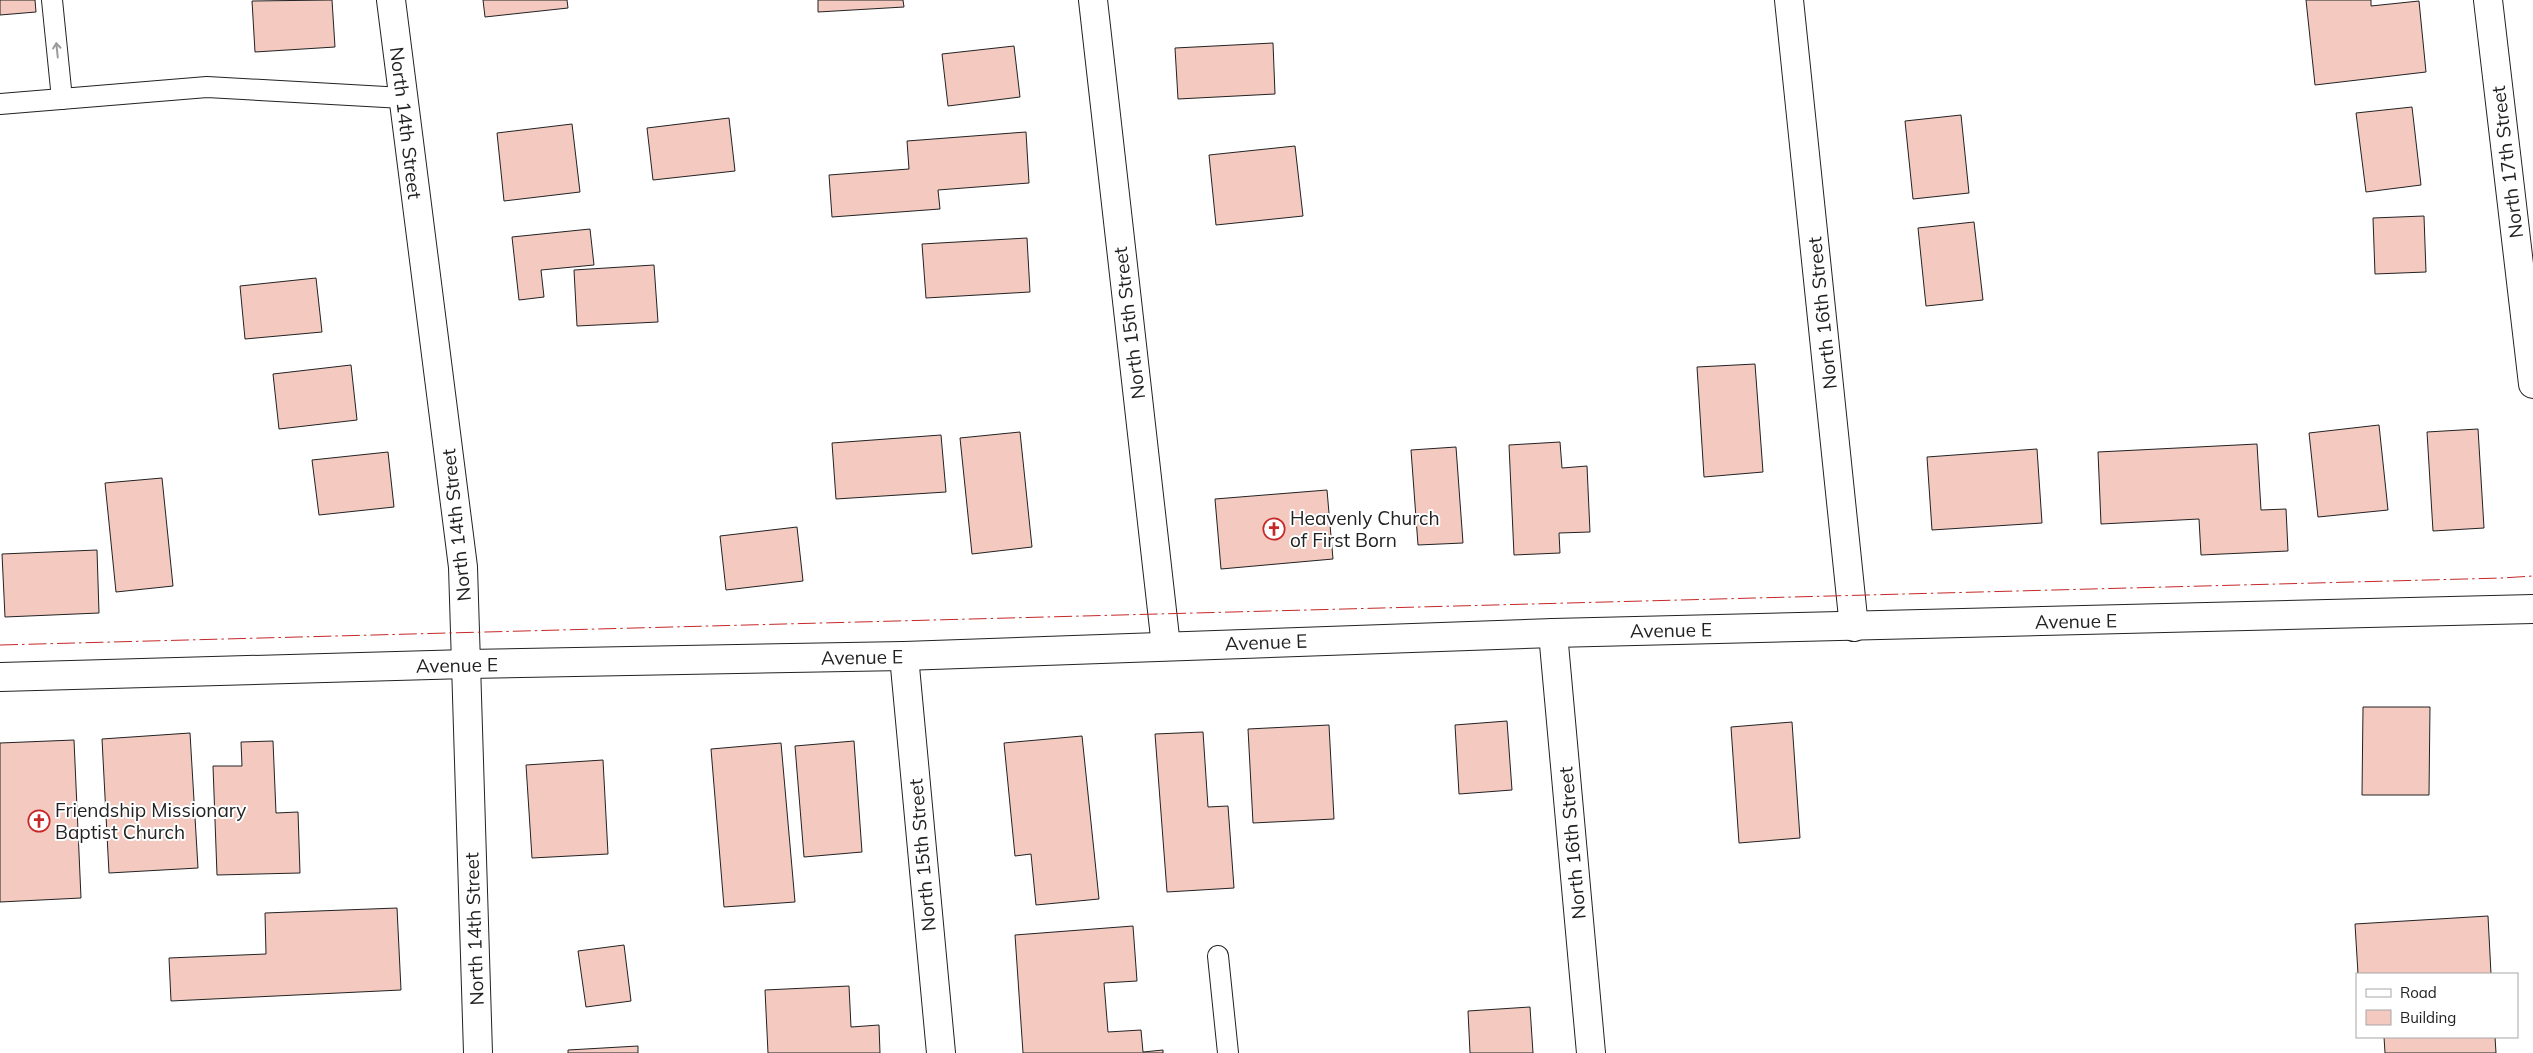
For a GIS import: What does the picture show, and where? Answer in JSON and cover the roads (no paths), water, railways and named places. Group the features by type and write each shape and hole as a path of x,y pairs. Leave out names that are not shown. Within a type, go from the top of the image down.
{"street":[{"name":"North 14th Street","path":"392,0 463,567 478,1053"},
{"name":"North 15th Street","path":"1093,0 1166,646"},
{"name":"North 16th Street","path":"1789,0 1854,626"},
{"name":"North 17th Street","path":"2488,0 2533,384"},
{"name":"Avenue E","path":"0,678 467,664 904,656 1553,633 2533,610"},
{"name":"North 16th Street","path":"1553,633 1591,1053"},
{"name":"North 15th Street","path":"904,656 941,1053"}],"lane":[{"path":"52,0 62,99"},
{"path":"0,104 206,87 403,98"},
{"path":"1218,956 1228,1053"}],"place":[{"name":"Heavenly Church of First Born","path":"1274,529"},
{"name":"Friendship Missionary Baptist Church","path":"39,821"}]}
